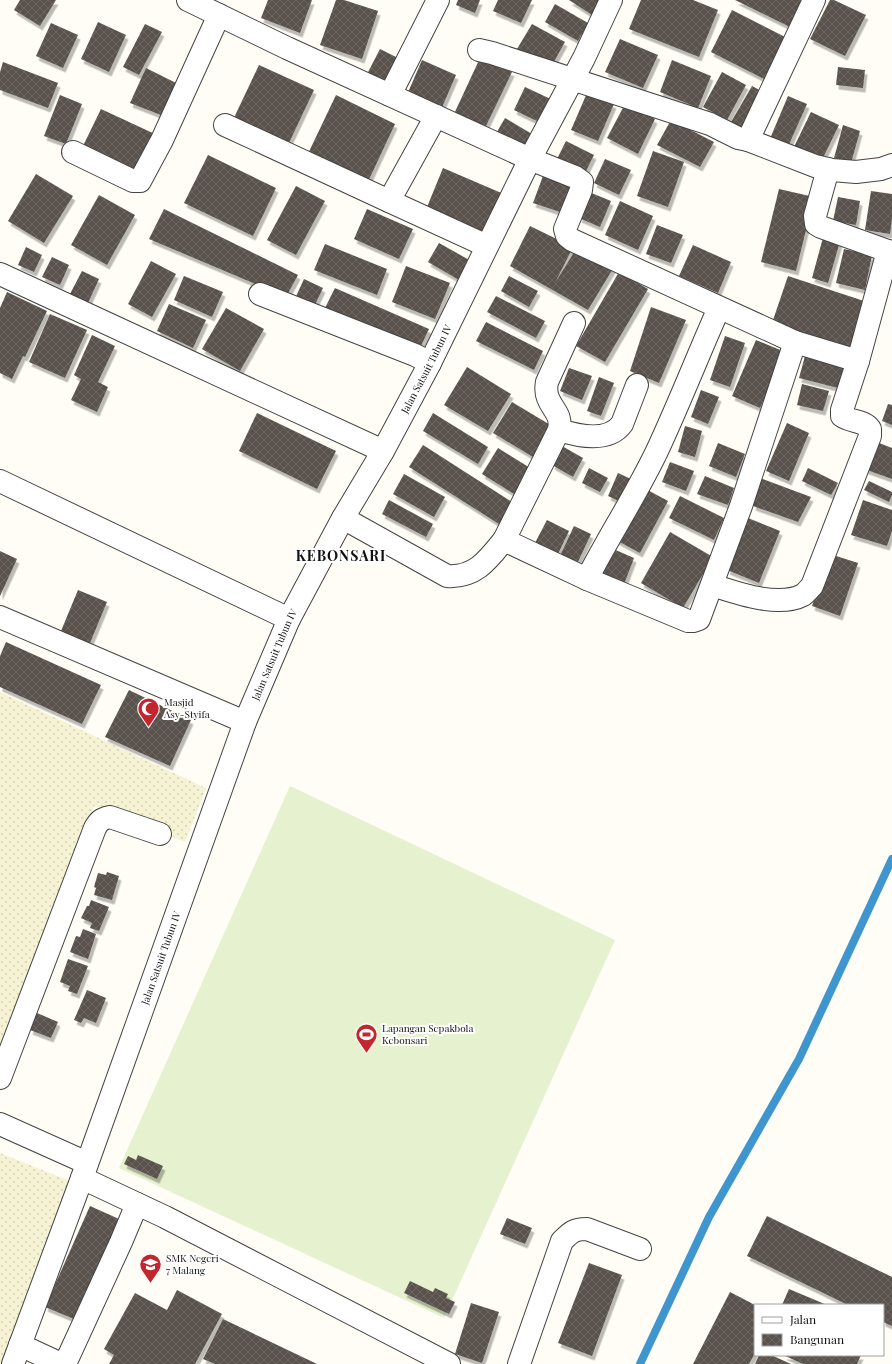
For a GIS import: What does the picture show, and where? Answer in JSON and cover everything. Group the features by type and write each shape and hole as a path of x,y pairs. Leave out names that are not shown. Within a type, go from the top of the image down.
{"street":[{"path":"188,0 390,95 530,159 575,177 582,182 581,190 567,224 566,233 567,236 579,243 795,342 858,361"},
{"path":"390,95 438,0"},
{"name":"Jalan Satsuit Tubun IV","path":"17,1354 245,722 289,619 343,518 384,451 430,363 530,159 573,79 611,0"},
{"path":"748,140 814,0"},
{"path":"73,152 133,181 140,180 162,140 219,15"},
{"path":"479,50 710,124 738,138 748,140 815,166 856,172 881,169 892,165"},
{"path":"389,201 436,116"},
{"path":"225,125 487,246"},
{"path":"712,585 735,593 760,599 792,599 804,594 812,586 870,436 870,429 866,424 842,416 842,410 890,252 816,224 815,216 828,169"},
{"path":"0,274 384,451"},
{"path":"260,294 415,355 430,363"},
{"path":"587,579 657,450 719,308"},
{"path":"343,518 447,576 457,577 476,570 491,556 504,540 559,430 560,422 558,415 548,398 546,390 547,382 574,323"},
{"path":"504,540 587,579 688,621 699,619 741,506 795,342"},
{"path":"559,430 581,435 594,436 606,435 618,429 625,417 637,385"},
{"path":"0,481 289,619"},
{"path":"0,617 245,722"},
{"path":"0,1078 95,828 99,821 102,818 110,817 160,834"},
{"path":"0,1124 84,1171 137,1204 165,1217 449,1364"},
{"path":"65,1364 137,1204"},
{"path":"519,1364 562,1242 570,1232 577,1229 587,1229 640,1249"},
{"path":"17,1354 61,1364"}],"shaded area":[{"path":"0,692 206,788 185,842 94,806 0,1047"},
{"path":"0,1153 70,1181 2,1364 0,1364"}],"green space":[{"name":"Lapangan Sepakbola Kebonsari","path":"290,786 615,940 444,1318 119,1168"}],"building":[{"path":"20,0 56,0 40,26 14,10"},
{"path":"268,0 312,0 300,33 261,18"},
{"path":"336,0 344,0 378,11 362,59 320,45"},
{"path":"458,0 480,0 475,13 456,5"},
{"path":"498,0 532,0 521,23 493,11"},
{"path":"569,0 601,0 592,15"},
{"path":"641,0 693,0 718,10 699,57 629,29"},
{"path":"735,0 805,0 792,28"},
{"path":"830,0 834,0 866,15 845,56 810,39"},
{"path":"555,4 588,23 578,41 545,22"},
{"path":"732,10 787,38 766,80 711,52"},
{"path":"98,22 126,35 109,72 81,59"},
{"path":"51,23 78,35 63,68 36,56"},
{"path":"145,24 162,32 139,75 123,67"},
{"path":"532,24 565,42 551,67 517,49"},
{"path":"620,39 658,55 643,88 605,72"},
{"path":"380,49 404,61 390,90 365,78"},
{"path":"480,58 512,72 485,128 454,114"},
{"path":"422,60 456,75 440,112 406,97"},
{"path":"672,60 711,76 698,108 660,92"},
{"path":"3,62 58,83 48,108 0,90 0,72"},
{"path":"259,65 314,90 287,147 232,122"},
{"path":"838,67 865,70 863,88 836,85"},
{"path":"146,68 180,85 166,117 130,103"},
{"path":"722,72 746,85 727,120 703,107"},
{"path":"752,86 767,94 746,130 731,122"},
{"path":"525,87 557,102 545,125 514,110"},
{"path":"587,93 614,104 598,141 571,130"},
{"path":"60,95 82,104 66,144 44,136"},
{"path":"336,95 395,124 365,188 305,160"},
{"path":"788,96 807,104 787,149 769,141"},
{"path":"625,104 655,119 638,154 607,138"},
{"path":"101,109 157,135 139,171 82,148"},
{"path":"811,112 839,125 821,162 793,149"},
{"path":"505,118 537,137 526,156 494,137"},
{"path":"671,120 714,142 700,167 657,145"},
{"path":"843,125 860,131 851,163 834,158"},
{"path":"566,141 594,155 584,175 556,161"},
{"path":"653,151 684,162 668,207 637,196"},
{"path":"208,155 276,188 253,236 184,203"},
{"path":"605,159 631,170 619,195 594,183"},
{"path":"443,168 506,195 486,239 425,212"},
{"path":"36,174 73,196 44,243 8,221"},
{"path":"543,176 576,187 566,214 533,203"},
{"path":"296,186 325,201 296,255 267,240"},
{"path":"779,189 814,197 796,271 761,262"},
{"path":"871,191 892,194 892,219 890,234 865,230"},
{"path":"589,192 611,201 600,227 579,218"},
{"path":"99,195 135,215 107,265 71,245"},
{"path":"838,197 860,201 856,225 833,221"},
{"path":"620,201 653,216 638,250 605,235"},
{"path":"164,209 298,275 286,297 149,239"},
{"path":"367,209 413,229 399,259 354,239"},
{"path":"657,225 683,235 671,263 646,254"},
{"path":"530,226 573,247 555,283 578,246 614,267 588,310 510,266"},
{"path":"824,234 841,238 828,283 812,278"},
{"path":"439,243 471,261 459,280 428,262"},
{"path":"325,244 387,269 377,295 314,270"},
{"path":"693,245 731,262 718,293 679,276"},
{"path":"26,247 42,255 34,272 18,265"},
{"path":"844,249 872,255 865,290 836,283"},
{"path":"52,257 69,265 60,285 42,277"},
{"path":"151,261 176,274 152,317 128,304"},
{"path":"406,266 450,283 435,319 392,302"},
{"path":"82,271 99,279 88,303 70,294"},
{"path":"619,272 648,289 605,362 576,346"},
{"path":"184,276 223,292 212,317 174,300"},
{"path":"509,276 538,291 529,307 501,291"},
{"path":"788,276 867,302 850,352 771,326"},
{"path":"304,279 323,288 312,311 293,303"},
{"path":"335,288 429,329 420,348 322,314"},
{"path":"7,292 47,311 25,357 23,356 12,379 0,373 0,308"},
{"path":"496,296 545,321 536,338 487,312"},
{"path":"169,304 206,320 193,348 157,331"},
{"path":"651,307 686,320 659,383 630,371"},
{"path":"226,308 264,329 240,371 202,349"},
{"path":"50,314 87,330 65,378 29,362"},
{"path":"486,322 543,351 534,370 476,341"},
{"path":"92,335 115,346 98,382 108,387 97,412 71,400 81,379 74,375"},
{"path":"725,336 745,343 730,387 710,380"},
{"path":"756,340 785,352 760,408 732,396"},
{"path":"805,356 844,366 838,388 799,378"},
{"path":"467,367 511,394 488,431 444,405"},
{"path":"569,368 592,376 582,400 560,391"},
{"path":"599,377 614,383 601,416 587,411"},
{"path":"802,384 829,391 823,411 797,405"},
{"path":"701,390 719,397 708,424 691,417"},
{"path":"512,402 552,426 533,457 493,433"},
{"path":"888,404 892,405 892,425 882,421"},
{"path":"257,413 336,451 317,489 239,451"},
{"path":"433,413 488,447 478,464 423,431"},
{"path":"787,423 809,433 789,481 766,471"},
{"path":"685,426 702,431 695,457 678,452"},
{"path":"874,441 892,448 892,479 864,469"},
{"path":"718,443 745,454 736,477 709,466"},
{"path":"423,445 512,502 499,524 409,467"},
{"path":"562,446 583,458 573,477 552,465"},
{"path":"498,448 535,471 519,497 482,474"},
{"path":"670,462 694,471 686,491 662,482"},
{"path":"589,468 608,478 600,492 582,483"},
{"path":"808,468 838,483 831,495 802,481"},
{"path":"618,473 633,480 623,503 608,496"},
{"path":"404,474 445,497 434,517 393,494"},
{"path":"705,476 734,488 728,505 697,494"},
{"path":"760,478 811,497 798,522 753,506"},
{"path":"869,481 892,492 889,502 864,490"},
{"path":"642,487 668,501 640,553 614,539"},
{"path":"680,496 724,518 714,540 669,518"},
{"path":"389,500 433,524 426,537 382,514"},
{"path":"863,500 892,510 892,531 887,546 851,535"},
{"path":"748,518 780,531 759,583 727,570"},
{"path":"547,520 569,531 558,554 535,543"},
{"path":"574,526 591,534 577,564 560,556"},
{"path":"670,532 713,557 683,608 641,583"},
{"path":"611,548 634,558 623,587 598,578"},
{"path":"0,551 17,559 0,596"},
{"path":"830,554 858,563 840,616 812,606"},
{"path":"78,590 107,602 90,643 61,631"},
{"path":"6,642 101,685 82,724 0,687 0,656"},
{"name":"Masjid Asy-Styifa","path":"129,690 191,720 170,766 105,737"},
{"path":"107,872 119,876 112,900 94,895 96,888 94,887 98,873 106,875"},
{"path":"91,900 109,907 99,931 90,928 92,923 81,918"},
{"path":"83,929 96,934 88,959 70,952 76,936 80,937"},
{"path":"68,959 88,966 77,994 68,991 70,986 60,982"},
{"path":"87,990 106,998 96,1023 84,1018 81,1023 74,1020"},
{"path":"37,1013 58,1022 51,1038 30,1030"},
{"path":"138,1155 163,1166 157,1179 124,1164 128,1156 136,1160"},
{"path":"90,1206 119,1219 74,1319 45,1307"},
{"path":"767,1216 892,1277 892,1326 884,1322 884,1304 846,1304 747,1256"},
{"path":"507,1218 532,1228 525,1244 500,1234"},
{"path":"589,1263 622,1275 592,1356 558,1343"},
{"path":"410,1281 433,1292 435,1288 448,1294 446,1298 455,1302 449,1314 404,1293"},
{"path":"789,1289 825,1304 782,1304"},
{"path":"177,1290 222,1314 195,1364 109,1364 114,1355 104,1349 135,1293 167,1310"},
{"path":"730,1292 754,1304 754,1355 749,1364 693,1364"},
{"path":"471,1303 499,1312 482,1363 455,1354"},
{"path":"223,1319 317,1364 215,1364 203,1359"},
{"path":"759,1356 773,1356 791,1364 755,1364"},
{"path":"785,1356 861,1356 857,1364 803,1364"}],"waterway":[{"path":"640,1364 709,1217 799,1059 892,859"}],"place":[{"name":"Masjid Asy-Styifa","path":"148,728"},
{"name":"Lapangan Sepakbola Kebonsari","path":"367,1054"},
{"name":"SMK Negeri 7 Malang","path":"151,1284"}],"district":[{"name":"KEBONSARI","path":"341,555"}]}
